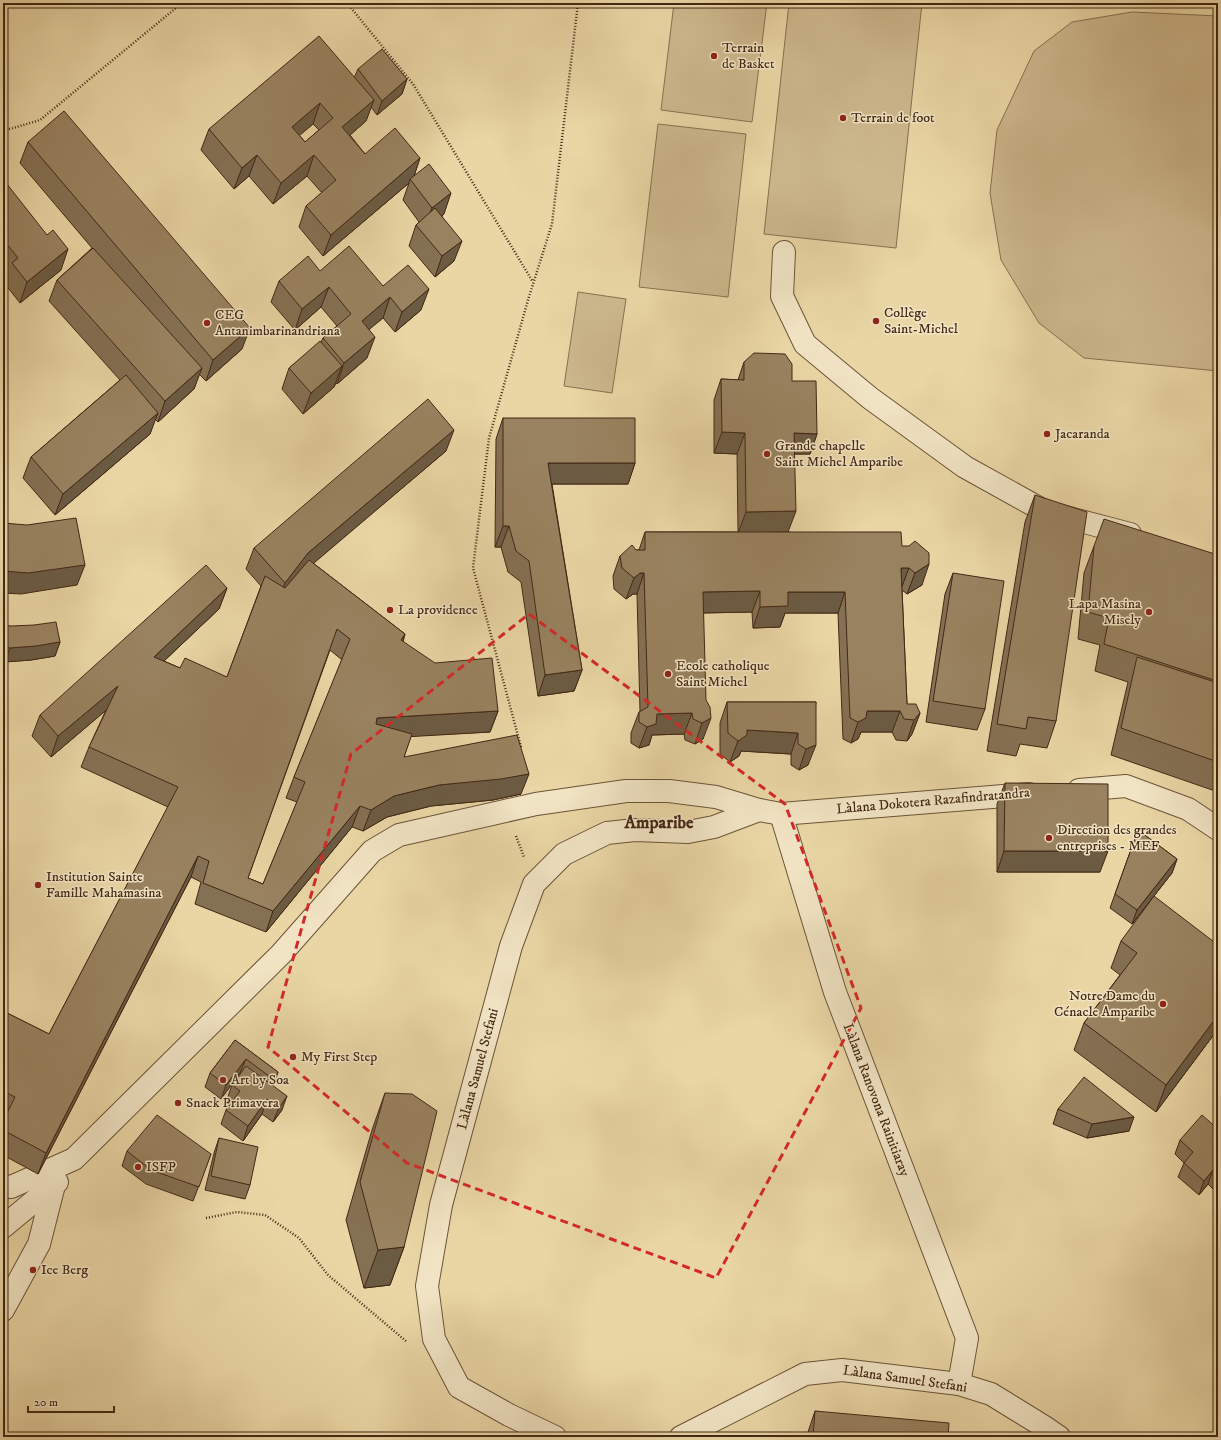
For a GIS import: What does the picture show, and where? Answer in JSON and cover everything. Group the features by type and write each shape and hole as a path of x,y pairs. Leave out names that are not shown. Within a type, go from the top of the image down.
{"street":[{"path":"784,252 782,296 805,344 870,398 965,467 1046,512 1151,539"},
{"name":"Làlana Dokotera Razafindratandra","path":"74,1159 281,954 372,851 399,835 536,804 626,791 662,791 716,797 759,810 781,814 1126,786 1188,808 1218,829"},
{"name":"Làlana Samuel Stefani","path":"555,1437 509,1415 459,1387 434,1339 427,1286 441,1205 511,946 534,884 564,854 607,833 635,830 688,832 714,827 759,810"},
{"name":"Làlana Ranovona Rainitiaray","path":"781,814 835,992 967,1338 959,1384"},
{"path":"3,1227 54,1185 74,1159"},
{"path":"3,1186 11,1187 74,1159"},
{"path":"3,1310 39,1244 54,1185"},
{"name":"Làlana Samuel Stefani","path":"681,1437 805,1374 842,1370 959,1384 991,1394 1059,1437"}],"path":[{"path":"3,129 10,129 40,120 182,3"},
{"path":"347,3 413,84 534,283"},
{"path":"521,751 473,568 489,438 552,224 578,3"},
{"path":"506,811 534,884"},
{"path":"206,1218 237,1212 265,1215 299,1238 328,1275 392,1329"}],"highlighted area":[{"path":"529,614 785,804 861,1008 716,1278 407,1163 268,1047 351,754"}],"shaded area":[{"name":"Terrain de Basket","path":"674,3 767,3 752,122 661,110"},
{"name":"Terrain de foot","path":"789,3 922,3 896,248 764,234"},
{"path":"1132,12 1218,16 1218,371 1084,358 1039,323 1001,260 990,193 997,130 1034,51 1072,22"},
{"path":"658,124 746,134 728,297 639,287"},
{"path":"578,292 626,299 612,393 564,386"}],"building":[{"path":"319,36 374,100 342,127 365,154 395,128 420,158 331,235 306,206 336,180 314,155 281,183 257,155 242,168 209,129","holes":["320,103 333,118 305,142 292,127"]},
{"path":"382,49 407,79 382,101 358,69"},
{"path":"64,111 250,328 213,360 28,142"},
{"path":"429,164 451,193 432,208 410,179"},
{"path":"3,179 47,235 53,230 68,249 27,282 12,263 18,258 3,239"},
{"path":"435,208 462,241 442,256 416,225"},
{"path":"349,246 383,286 408,265 429,289 402,312 390,297 362,321 375,337 344,363 323,338 351,314 329,287 302,309 279,281 308,256 320,271"},
{"path":"93,248 202,368 165,401 57,280"},
{"path":"320,341 342,366 311,393 289,368"},
{"name":"Grande chapelle Saint Michel Amparibe","path":"754,353 785,354 792,364 792,381 816,381 817,434 794,433 796,511 746,512 745,433 722,432 721,379 744,380 744,362"},
{"path":"126,375 158,413 63,494 31,457"},
{"path":"428,399 454,430 308,553 285,583 254,548"},
{"path":"503,418 635,418 635,463 548,463 582,670 545,675 529,561 516,551 509,526 503,526"},
{"path":"1035,495 1087,512 1056,721 1028,717 1026,729 997,724"},
{"path":"76,518 85,565 28,573 3,571 3,523 27,525"},
{"name":"Lapa Masina Misely","path":"1104,519 1218,555 1218,668 1214,680 1104,644 1109,618 1088,612 1094,546"},
{"name":"Ecole catholique Saint Michel","path":"645,532 901,532 902,546 909,546 915,541 929,553 929,564 915,573 909,568 901,568 907,704 916,704 920,713 914,720 904,719 900,711 867,711 866,718 858,722 850,718 845,592 788,592 788,606 760,607 760,591 703,592 706,700 710,707 711,718 702,723 693,719 692,713 657,714 656,724 647,727 639,722 639,712 648,707 644,573 640,573 634,578 622,568 620,556 632,545 636,550 645,550"},
{"path":"309,560 405,634 401,640 435,663 492,658 498,711 377,718 376,724 412,734 404,757 517,735 529,774 501,779 439,785 394,796 371,810 360,806 273,911 203,883 209,861 198,856 46,1153 3,1130 3,1121 15,1097 3,1091 3,1011 49,1034 178,787 89,747 118,686 58,736 40,715 206,565 227,588 154,657 180,668 185,658 227,677 265,576 285,588","holes":["337,629 350,639 294,777 305,782 263,884 248,878"]},
{"path":"953,573 1004,581 985,709 933,701"},
{"path":"56,622 60,642 10,648 3,646 3,625 34,625"},
{"path":"1137,657 1218,683 1218,762 1121,728"},
{"path":"727,702 816,702 816,745 806,749 798,744 798,733 747,730 747,735 738,741 728,733"},
{"name":"Direction des grandes entreprises - MEF","path":"1005,783 1108,784 1108,851 1004,851"},
{"path":"1138,830 1177,859 1137,910 1115,894"},
{"name":"Notre Dame du Cénacle Amparibe","path":"1154,896 1218,945 1218,1015 1166,1085 1084,1023 1137,953 1121,941"},
{"path":"235,1040 278,1072 273,1079 246,1059 226,1085 210,1073"},
{"path":"246,1066 287,1096 279,1108 267,1099 248,1126 226,1110 240,1091 232,1085"},
{"path":"1084,1077 1134,1117 1092,1124 1058,1109"},
{"path":"385,1093 412,1094 437,1111 404,1247 378,1250 360,1182"},
{"path":"157,1115 211,1154 199,1187 151,1170 127,1151"},
{"path":"1202,1115 1218,1129 1218,1174 1213,1170 1204,1181 1184,1163 1193,1152 1180,1140"},
{"path":"219,1138 258,1147 250,1185 211,1176"},
{"path":"815,1411 949,1423 948,1437 813,1437"}],"place":[{"name":"Terrain de Basket","path":"714,56"},
{"name":"Terrain de foot","path":"843,118"},
{"name":"Collège Saint-Michel","path":"876,321"},
{"name":"CEG Antanimbarinandriana","path":"207,323"},
{"name":"Jacaranda","path":"1047,434"},
{"name":"Grande chapelle Saint Michel Amparibe","path":"767,454"},
{"name":"La providence","path":"390,610"},
{"name":"Lapa Masina Misely","path":"1149,612"},
{"name":"Ecole catholique Saint Michel","path":"668,674"},
{"name":"Direction des grandes entreprises - MEF","path":"1049,838"},
{"name":"Institution Sainte Famille Mahamasina","path":"38,885"},
{"name":"Notre Dame du Cénacle Amparibe","path":"1163,1004"},
{"name":"My First Step","path":"293,1057"},
{"name":"Art by Soa","path":"223,1080"},
{"name":"Snack Primavera","path":"178,1103"},
{"name":"ISFP","path":"138,1167"},
{"name":"Ice Berg","path":"33,1270"}],"district":[{"name":"Amparibe","path":"659,823"}]}
